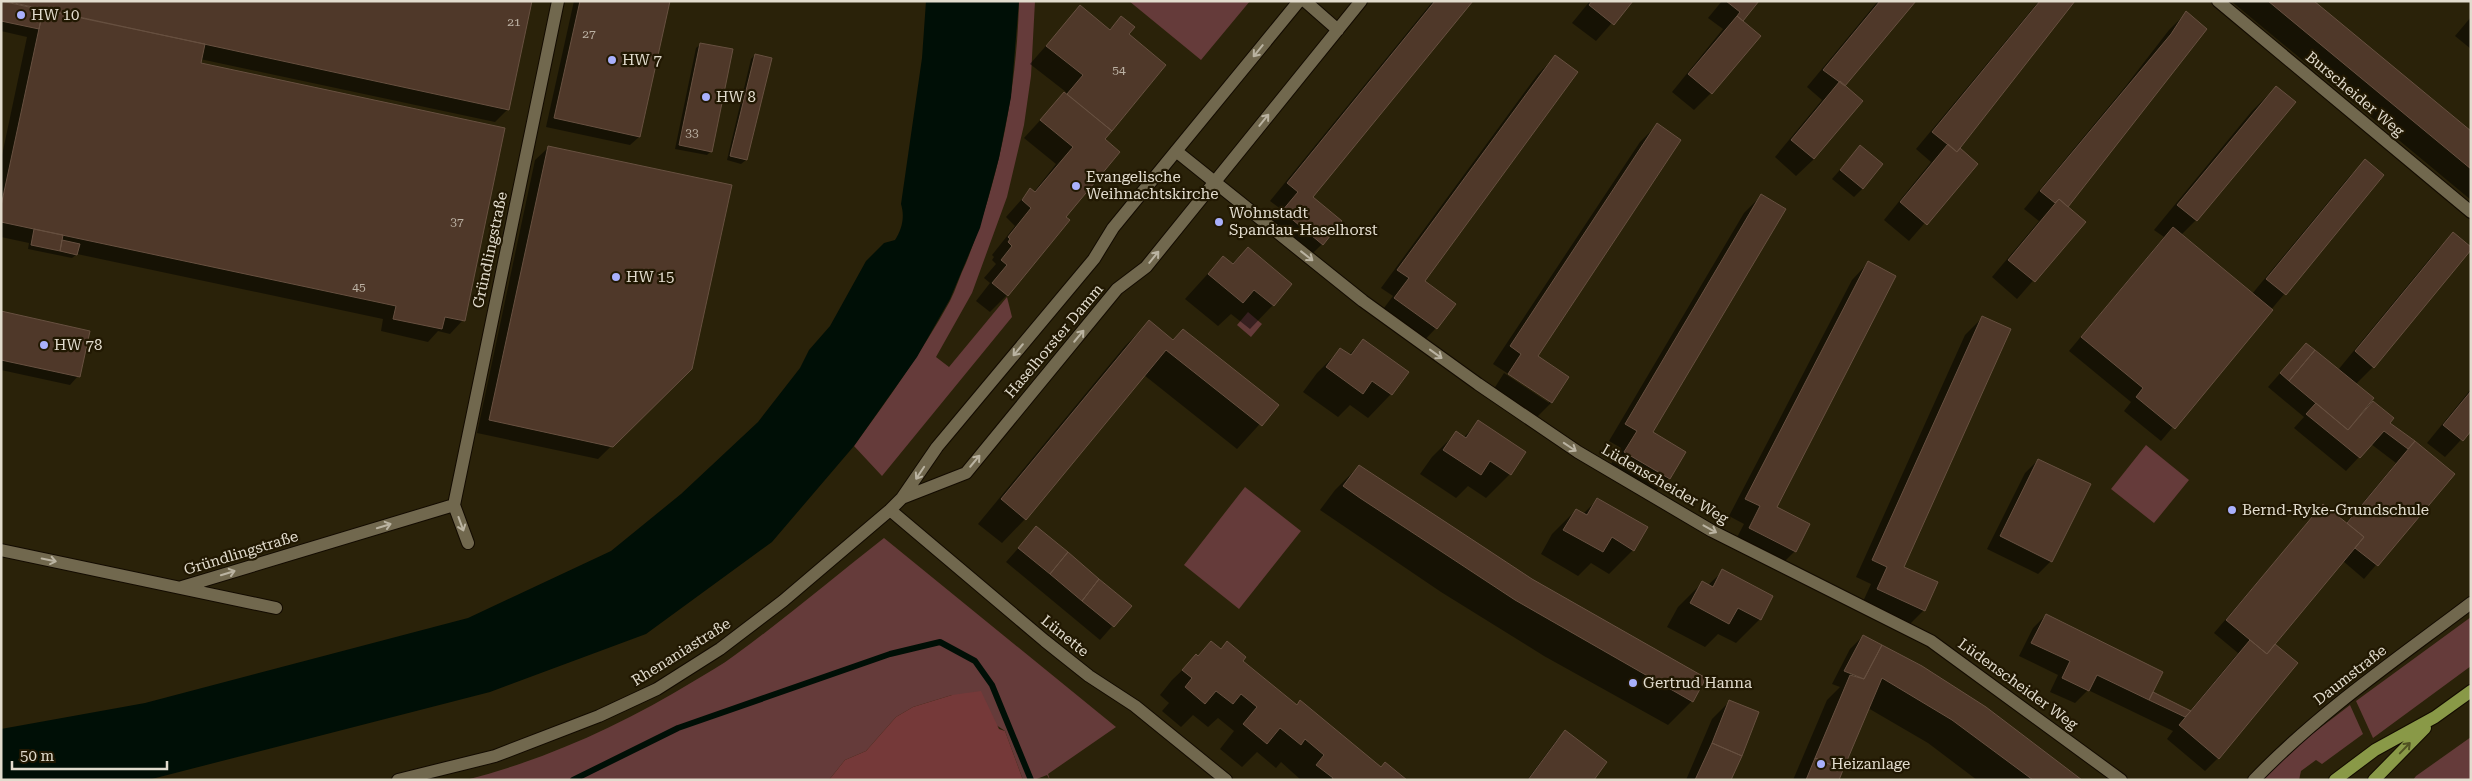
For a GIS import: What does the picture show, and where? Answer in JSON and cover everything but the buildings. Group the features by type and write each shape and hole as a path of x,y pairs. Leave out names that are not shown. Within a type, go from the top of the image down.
{"main road":[{"path":"2335,780 2375,750 2435,717 2471,691"},
{"path":"2374,780 2435,717"}],"street":[{"name":"Gründlingstraße","path":"182,588 454,505 558,1"},
{"name":"Haselhorster Damm","path":"890,510 902,498 937,447 1094,259 1113,228 1299,1"},
{"path":"1304,1 1338,30"},
{"name":"Haselhorster Damm","path":"902,498 966,473 1117,290 1146,267 1361,1"},
{"name":"Burscheider Weg","path":"2218,1 2471,212"},
{"path":"1176,151 1214,182"},
{"name":"Lüdenscheider Weg","path":"1214,182 1363,301 1478,384 1578,452 1712,531 1931,641 2121,780"},
{"path":"454,505 468,544"},
{"name":"Rhenaniastraße","path":"398,780 494,756 600,716 657,689 720,648 783,601 890,510"},
{"name":"Lünette","path":"890,510 1052,647 1089,676 1135,706 1226,780"},
{"path":"1,550 276,608"},
{"name":"Daumstraße","path":"2254,780 2281,752 2350,695 2471,603"}],"shaded area":[{"path":"926,1 1019,1 1011,97 999,158 980,228 950,299 917,357 854,446 772,542 646,634 490,692 148,780 1,780 1,729 145,703 468,618 611,551 681,494 758,422 800,368 809,350 830,326 866,261 884,243 895,240 897,236 903,218 901,204 922,58"},
{"path":"1019,1 1035,1 1031,76 1024,125 1007,197 972,293 936,357 949,367 1007,297 1012,317 882,476 854,446 928,339 952,296 978,232 997,167 1010,101 1015,68"},
{"path":"1129,1 1250,1 1201,60"},
{"path":"1248,312 1262,324 1251,337 1237,325"},
{"path":"2146,445 2189,480 2154,523 2111,489"},
{"path":"1245,487 1301,531 1239,609 1184,565"},
{"path":"884,538 1116,727 1048,774 1050,780 1047,775 1034,780 1023,780 1005,731 952,695 913,707 896,717 866,751 845,760 829,780 466,780 496,772 555,751 612,726 667,697 730,659"},
{"path":"2471,617 2471,666 2373,738 2356,701"},
{"path":"981,691 999,729 1005,731 1023,780 829,780 845,760 866,751 896,717 913,707 952,695"},
{"path":"2350,705 2363,734 2322,764 2316,760 2301,771 2299,780 2262,780 2307,738"},
{"path":"2471,737 2471,780 2413,780 2416,776"}],"waterway":[{"path":"573,780 678,728 890,654 940,642 975,661 992,685 1031,780"}],"place":[{"name":"HW 10","path":"21,15"},
{"name":"HW 7","path":"612,60"},
{"name":"HW 8","path":"706,97"},
{"name":"Evangelische Weihnachtskirche","path":"1076,186"},
{"name":"Wohnstadt Spandau-Haselhorst","path":"1219,222"},
{"name":"HW 15","path":"616,277"},
{"name":"HW 78","path":"44,345"},
{"name":"Bernd-Ryke-Grundschule","path":"2232,510"},
{"name":"Gertrud Hanna","path":"1633,683"},
{"name":"Heizanlage","path":"1821,764"}]}
